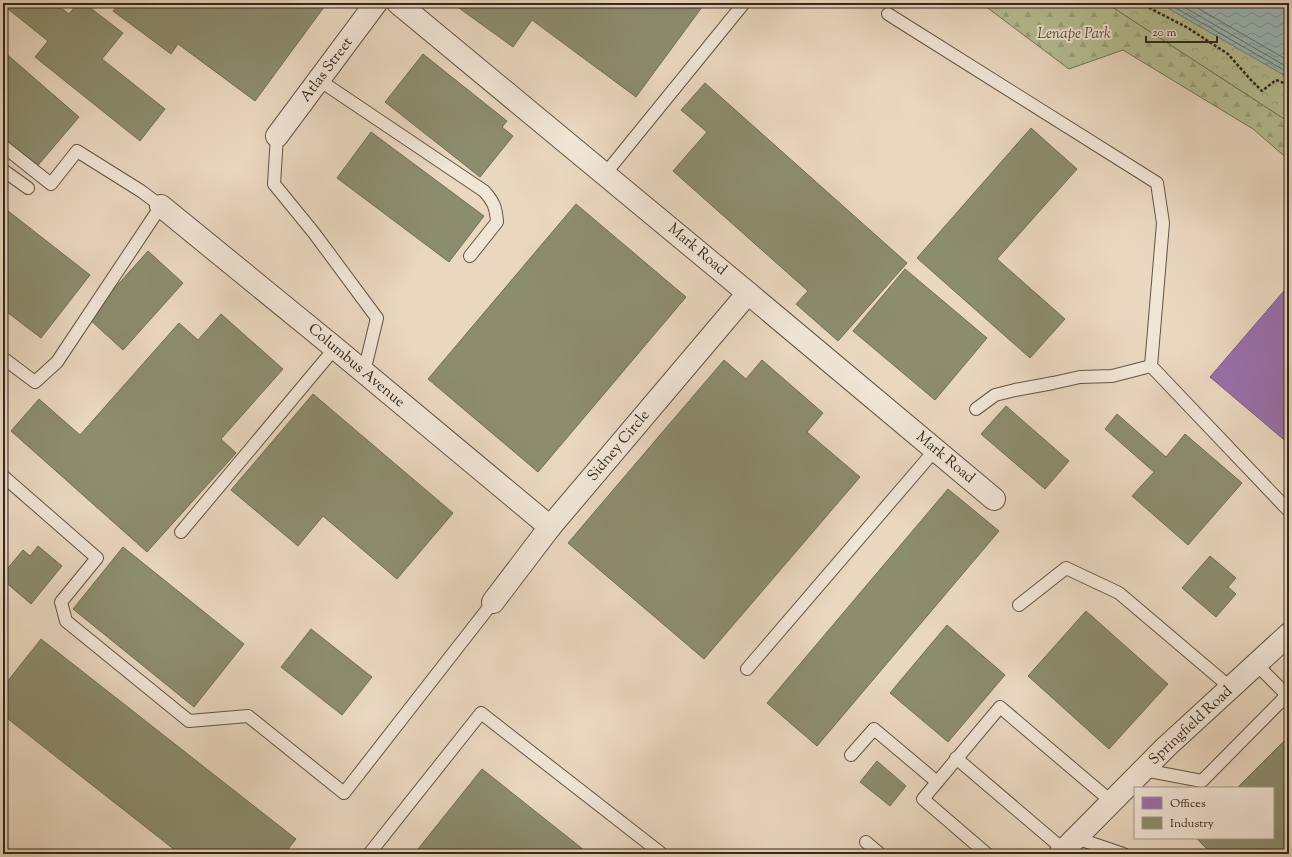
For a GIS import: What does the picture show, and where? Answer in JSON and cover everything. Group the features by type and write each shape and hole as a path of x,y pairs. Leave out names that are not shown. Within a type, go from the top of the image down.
{"street":[{"name":"Atlas Street","path":"277,136 376,3"},
{"name":"Mark Road","path":"398,3 748,292 994,499"},
{"name":"Columbus Avenue","path":"161,206 335,348 550,527"},
{"name":"Sidney Circle","path":"494,602 550,527 748,292"},
{"name":"Springfield Road","path":"1067,847 1172,742 1289,634"}],"lane":[{"path":"605,174 744,3"},
{"path":"888,14 1157,183 1163,223 1151,366 1289,511"},
{"path":"319,80 488,195 494,204 497,222 470,256"},
{"path":"277,136 274,184 314,233 377,318 364,372"},
{"path":"3,146 51,184 77,151 141,191 161,206 57,362 35,382 3,358"},
{"path":"3,170 28,188"},
{"path":"181,532 335,348"},
{"path":"976,409 995,395 1015,390 1080,377 1112,376 1151,366"},
{"path":"747,669 935,450"},
{"path":"3,476 97,558 61,602 66,621 189,721 248,716 344,793 494,602"},
{"path":"1019,605 1066,568 1119,593 1231,688"},
{"path":"1144,770 1202,780 1288,695 1257,665"},
{"path":"987,854 923,798 1000,707 1112,802"},
{"path":"368,854 481,713 662,854"},
{"path":"851,755 874,729 937,782"},
{"path":"956,758 1067,847 1123,854"},
{"path":"866,842 880,854"}],"path":[{"path":"1140,3 1188,28 1228,54 1250,80 1262,91 1276,80 1289,85"}],"green space":[{"name":"Lenape Park","path":"981,3 1106,3 1289,122 1289,160 1253,129 1123,50 1069,69"},
{"path":"1106,3 1289,3 1289,122"}],"water":[{"path":"1159,3 1289,3 1289,78"}],"building: Offices":[{"path":"1289,285 1289,444 1210,377"}],"building: Industry":[{"path":"3,3 55,3 69,14 78,3 84,3 123,33 102,59 165,109 140,141 35,57 48,41 3,5"},
{"path":"119,3 327,3 255,101 178,44 171,54 113,11"},
{"path":"452,3 705,3 636,97 532,20 513,47"},
{"path":"3,51 79,117 34,170 3,143"},
{"path":"423,54 507,121 502,127 513,136 480,177 385,102"},
{"path":"705,83 907,263 838,341 796,304 808,291 673,171 707,132 681,110"},
{"path":"1031,128 1077,169 997,259 1065,319 1030,358 917,258"},
{"path":"371,132 484,216 449,262 337,178"},
{"path":"576,204 686,297 538,472 428,379"},
{"path":"3,207 90,275 41,338 3,309"},
{"path":"148,251 183,283 123,350 88,318"},
{"path":"905,269 987,338 935,400 853,331"},
{"path":"221,314 283,369 221,439 236,453 147,552 11,431 39,399 80,435 179,323 198,340"},
{"path":"724,360 746,379 762,360 823,413 807,432 860,477 704,659 568,543"},
{"path":"313,394 453,513 397,579 323,516 298,546 231,490"},
{"path":"1006,406 1069,461 1045,489 981,434"},
{"path":"1117,414 1166,457 1185,434 1242,483 1188,545 1132,496 1154,472 1105,429"},
{"path":"948,489 999,531 817,746 767,703"},
{"path":"38,546 62,566 31,604 3,580 3,574 23,550 30,556"},
{"path":"123,547 244,644 194,707 73,609"},
{"path":"1210,556 1236,578 1228,587 1236,594 1216,617 1182,588"},
{"path":"1086,611 1168,684 1109,749 1028,676"},
{"path":"947,625 1005,675 948,742 890,693"},
{"path":"311,629 372,677 342,715 281,667"},
{"path":"41,639 296,839 284,854 180,854 3,715 3,687"},
{"path":"1289,736 1289,854 1212,854 1197,839 1274,839 1274,787 1238,787"},
{"path":"877,761 906,786 890,806 860,782"},
{"path":"482,769 589,854 414,854"}]}
